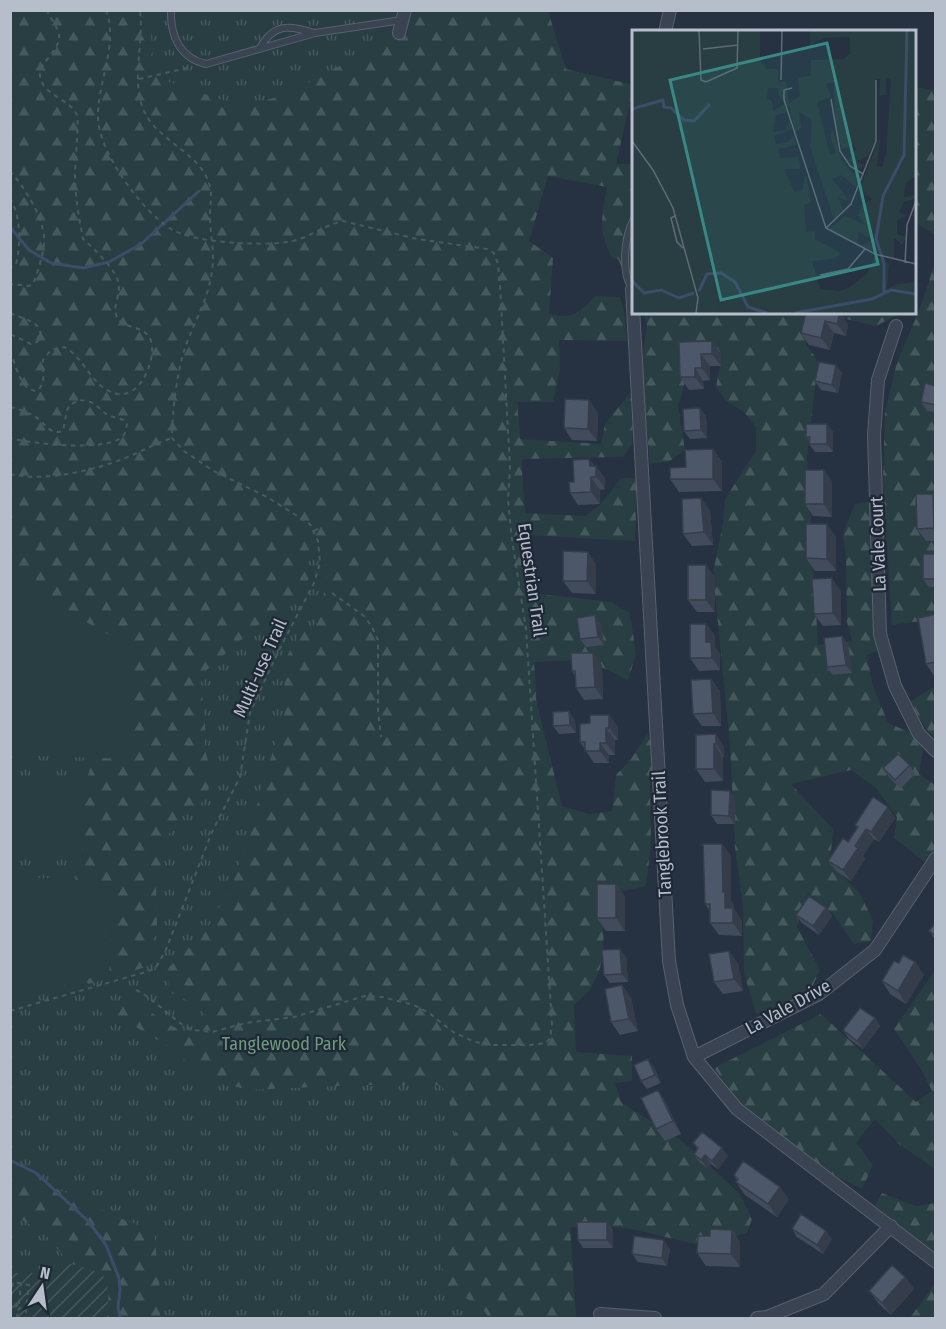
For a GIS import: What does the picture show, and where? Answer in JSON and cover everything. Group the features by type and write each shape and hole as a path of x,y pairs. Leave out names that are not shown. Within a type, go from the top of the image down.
{"street":[{"path":"665,30 670,10"},
{"path":"399,33 404,15"},
{"name":"Tanglebrook Trail","path":"633,314 669,961 677,1005 694,1057 737,1108 936,1262"},
{"name":"La Vale Court","path":"896,326 878,380 874,435 880,634 894,686 919,734 936,751"},
{"name":"La Vale Drive","path":"694,1057 819,994 875,950 936,858"},
{"path":"757,1318 768,1317 824,1293 891,1226"},
{"path":"600,1314 655,1318"}],"lane":[{"path":"171,10 173,35 178,46 196,62 206,64 315,33 404,15"},
{"path":"259,49 271,32 277,29 298,28 315,33"},
{"path":"632,225 628,237 625,266 626,279 632,289"}],"path":[{"path":"10,351 18,373 25,386 31,390 36,391 41,388 44,380 43,360 51,350 64,346 78,356 101,387 119,394 126,394 144,382 152,352 150,338 146,333 117,318 119,285 99,252 83,239 77,212 75,141 78,123 76,114 42,85 40,73 41,67 58,44 59,32 47,10"},
{"name":"Equestrian Trail","path":"106,10 110,20 109,47 98,104 98,122 105,147 124,180 147,207 172,230 194,238 260,244 288,242 343,221 417,239 487,249 494,253 498,264 500,285 510,467 508,500 526,629 552,1024 550,1038 546,1043 493,1045 475,1042 453,1032 429,1013 414,1005 382,997 358,998 276,1020 246,1023 212,1032 200,1032 180,1023 133,988"},
{"path":"140,10 142,37 139,79 142,107 157,129 200,165 211,192 213,270 204,303 184,351 172,418 172,438 192,457 212,470 304,518 314,531 321,527"},
{"path":"139,79 206,64"},
{"path":"10,171 35,207 44,245 34,282 29,286 10,284"},
{"path":"10,198 19,223 19,252 16,264 10,268"},
{"path":"10,313 38,326 40,338 31,344 10,334"},
{"path":"10,407 34,416 51,432 63,431 67,410 70,405 79,400 94,404 107,415 124,420 127,424 126,432 122,437 100,444 51,445 10,438"},
{"path":"10,474 21,477 40,477 89,469 125,458 172,438"},
{"name":"Multi-use Trail","path":"10,1011 149,971 156,967 165,952 212,832 240,777 250,713 278,652 314,583 320,563 318,541 314,531"},
{"path":"332,593 364,616 378,640 378,710 381,737"},
{"path":"25,1318 29,1284 13,1282 10,1305 26,1308"},
{"path":"17,1318 21,1283"}],"green space":[{"name":"Tanglewood Park","path":"10,11 412,11 508,249 576,1318 11,1318"},
{"name":"Tanglewood Park","path":"10,11 149,11 153,58 163,80 243,107 290,93 329,71 388,44 398,11 548,11 566,69 632,85 632,94 616,164 632,164 632,290 618,259 612,258 604,238 602,215 607,187 548,176 529,241 553,258 549,314 564,316 575,314 595,296 620,297 625,315 627,341 559,340 560,369 553,402 517,402 520,439 601,444 605,424 630,393 633,417 632,444 623,457 521,459 525,513 585,516 599,506 621,478 637,478 635,541 526,535 530,593 611,602 630,613 636,654 628,681 611,671 581,660 534,662 536,700 562,806 589,814 612,811 616,775 631,759 647,734 654,751 650,784 651,845 646,886 601,896 602,956 596,978 590,989 574,1005 576,1052 632,1056 632,1081 615,1083 621,1102 686,1144 739,1193 752,1219 747,1233 699,1245 636,1230 604,1226 570,1227 576,1318 489,1318 482,1308 443,1284 442,1217 457,1122 442,1085 357,1085 250,1090 202,1079 176,1051 129,1023 98,1011 135,1001 166,1023 197,1038 208,1023 201,1007 171,993 166,970 205,932 233,884 288,701 281,666 300,634 316,624 327,582 324,544 309,541 308,588 257,626 200,676 205,721 205,750 211,771 208,794 198,807 185,807 169,834 156,883 157,926 146,967 88,984 82,971 83,899 76,876 82,860 86,782 100,736 11,605 11,527 18,511 10,494"},
{"path":"916,87 935,90 935,235 916,223"},
{"path":"935,244 935,619 892,625 883,479 885,412 897,362 919,311 933,269"},
{"path":"643,314 897,315 876,326 828,315 815,321 806,344 818,361 807,457 818,645 852,641 847,622 843,533 855,504 871,501 881,649 867,655 872,683 888,723 911,733 923,750 919,774 935,785 935,850 926,863 894,838 897,817 876,788 851,770 791,784 833,829 830,864 859,892 873,920 871,941 854,944 833,914 808,893 797,927 820,970 808,996 756,1014 744,973 743,906 735,848 730,745 713,573 723,523 725,499 756,451 756,427 744,412 725,400 716,387 722,353 695,348 678,406 685,450 670,461 650,464 641,368 647,324"},
{"path":"11,579 135,650 129,759 11,755"},
{"path":"935,686 935,737 929,732 909,702"},
{"path":"11,777 86,782 82,860 11,855"},
{"path":"11,876 115,882 109,973 11,1000"},
{"path":"934,972 935,1169 900,1145 875,1119 856,1143 873,1165 862,1189 835,1176 741,1104 714,1068 821,1014 916,1102 932,1091 921,1069 894,1029"},
{"path":"10,1170 154,1231 161,1300 160,1318 109,1318 108,1291 89,1268 70,1264 44,1233 17,1217 11,1219"},
{"path":"882,1193 916,1206 935,1203 935,1253 909,1236 875,1205"},
{"path":"70,1264 99,1272 107,1280 109,1318 11,1318 11,1273 37,1273 51,1267"},
{"path":"935,1283 935,1318 910,1318"}],"building":[{"path":"806,314 840,314 837,324 825,321 821,338 801,333"},
{"path":"712,341 712,354 701,354 702,368 695,368 695,377 680,377 679,342"},
{"path":"819,362 836,365 832,385 815,381"},
{"path":"925,383 936,386 936,405 921,402"},
{"path":"565,399 589,400 588,429 564,428"},
{"path":"700,408 701,430 684,431 683,409"},
{"path":"806,424 827,424 827,444 809,444 810,437 806,437"},
{"path":"713,449 713,479 670,479 670,468 686,467 685,450"},
{"path":"589,459 590,466 596,466 596,477 591,477 591,492 570,493 569,482 574,482 573,460"},
{"path":"805,470 824,470 824,504 805,504"},
{"path":"916,494 933,494 934,528 917,529"},
{"path":"701,498 704,532 683,534 682,499"},
{"path":"806,524 827,524 827,559 806,558"},
{"path":"563,551 588,552 587,581 563,581"},
{"path":"923,554 936,554 936,579 923,579"},
{"path":"688,565 706,565 706,600 688,600"},
{"path":"832,578 833,613 814,614 812,579"},
{"path":"936,614 936,662 926,664 918,618"},
{"path":"595,615 598,637 580,639 577,618"},
{"path":"690,624 706,624 706,642 711,642 712,658 690,658"},
{"path":"842,636 846,665 827,667 824,638"},
{"path":"571,653 593,653 595,687 576,688"},
{"path":"711,679 713,713 693,714 691,680"},
{"path":"569,711 570,725 553,726 553,712"},
{"path":"590,715 609,715 606,743 600,743 600,751 585,751 585,742 580,742 580,724 590,723"},
{"path":"716,734 714,769 696,769 696,735"},
{"path":"898,754 910,765 895,780 883,768"},
{"path":"711,790 730,791 729,816 711,815"},
{"path":"873,797 888,807 871,832 866,829 855,846 858,848 843,870 828,861 843,838 848,842 858,827 855,825"},
{"path":"703,844 722,844 725,908 733,908 733,923 710,923 710,904 705,904"},
{"path":"597,884 616,884 616,918 597,918"},
{"path":"809,896 826,908 813,926 796,915"},
{"path":"936,922 936,936 929,931"},
{"path":"620,949 622,974 604,975 602,950"},
{"path":"729,951 734,979 714,982 709,954"},
{"path":"903,955 915,962 898,991 882,981 894,961 899,963"},
{"path":"622,985 629,1019 611,1022 605,989"},
{"path":"860,1008 875,1018 857,1041 843,1030"},
{"path":"648,1059 655,1075 641,1081 634,1065"},
{"path":"658,1090 673,1121 656,1129 641,1098"},
{"path":"702,1132 722,1148 712,1161 705,1155 701,1160 694,1154 698,1148 693,1143"},
{"path":"743,1161 780,1187 768,1204 736,1182 738,1179 734,1175"},
{"path":"801,1214 826,1231 817,1245 792,1229"},
{"path":"577,1222 607,1222 607,1240 578,1240"},
{"path":"710,1229 732,1230 731,1254 697,1253 698,1236 710,1236"},
{"path":"634,1236 664,1240 662,1258 632,1254"},
{"path":"892,1265 905,1277 882,1303 869,1291"}],"waterway":[{"path":"10,227 29,250 51,263 83,268 109,262 141,244 199,191"},
{"path":"10,1160 36,1173 88,1221 106,1245 119,1278 120,1318"}]}
